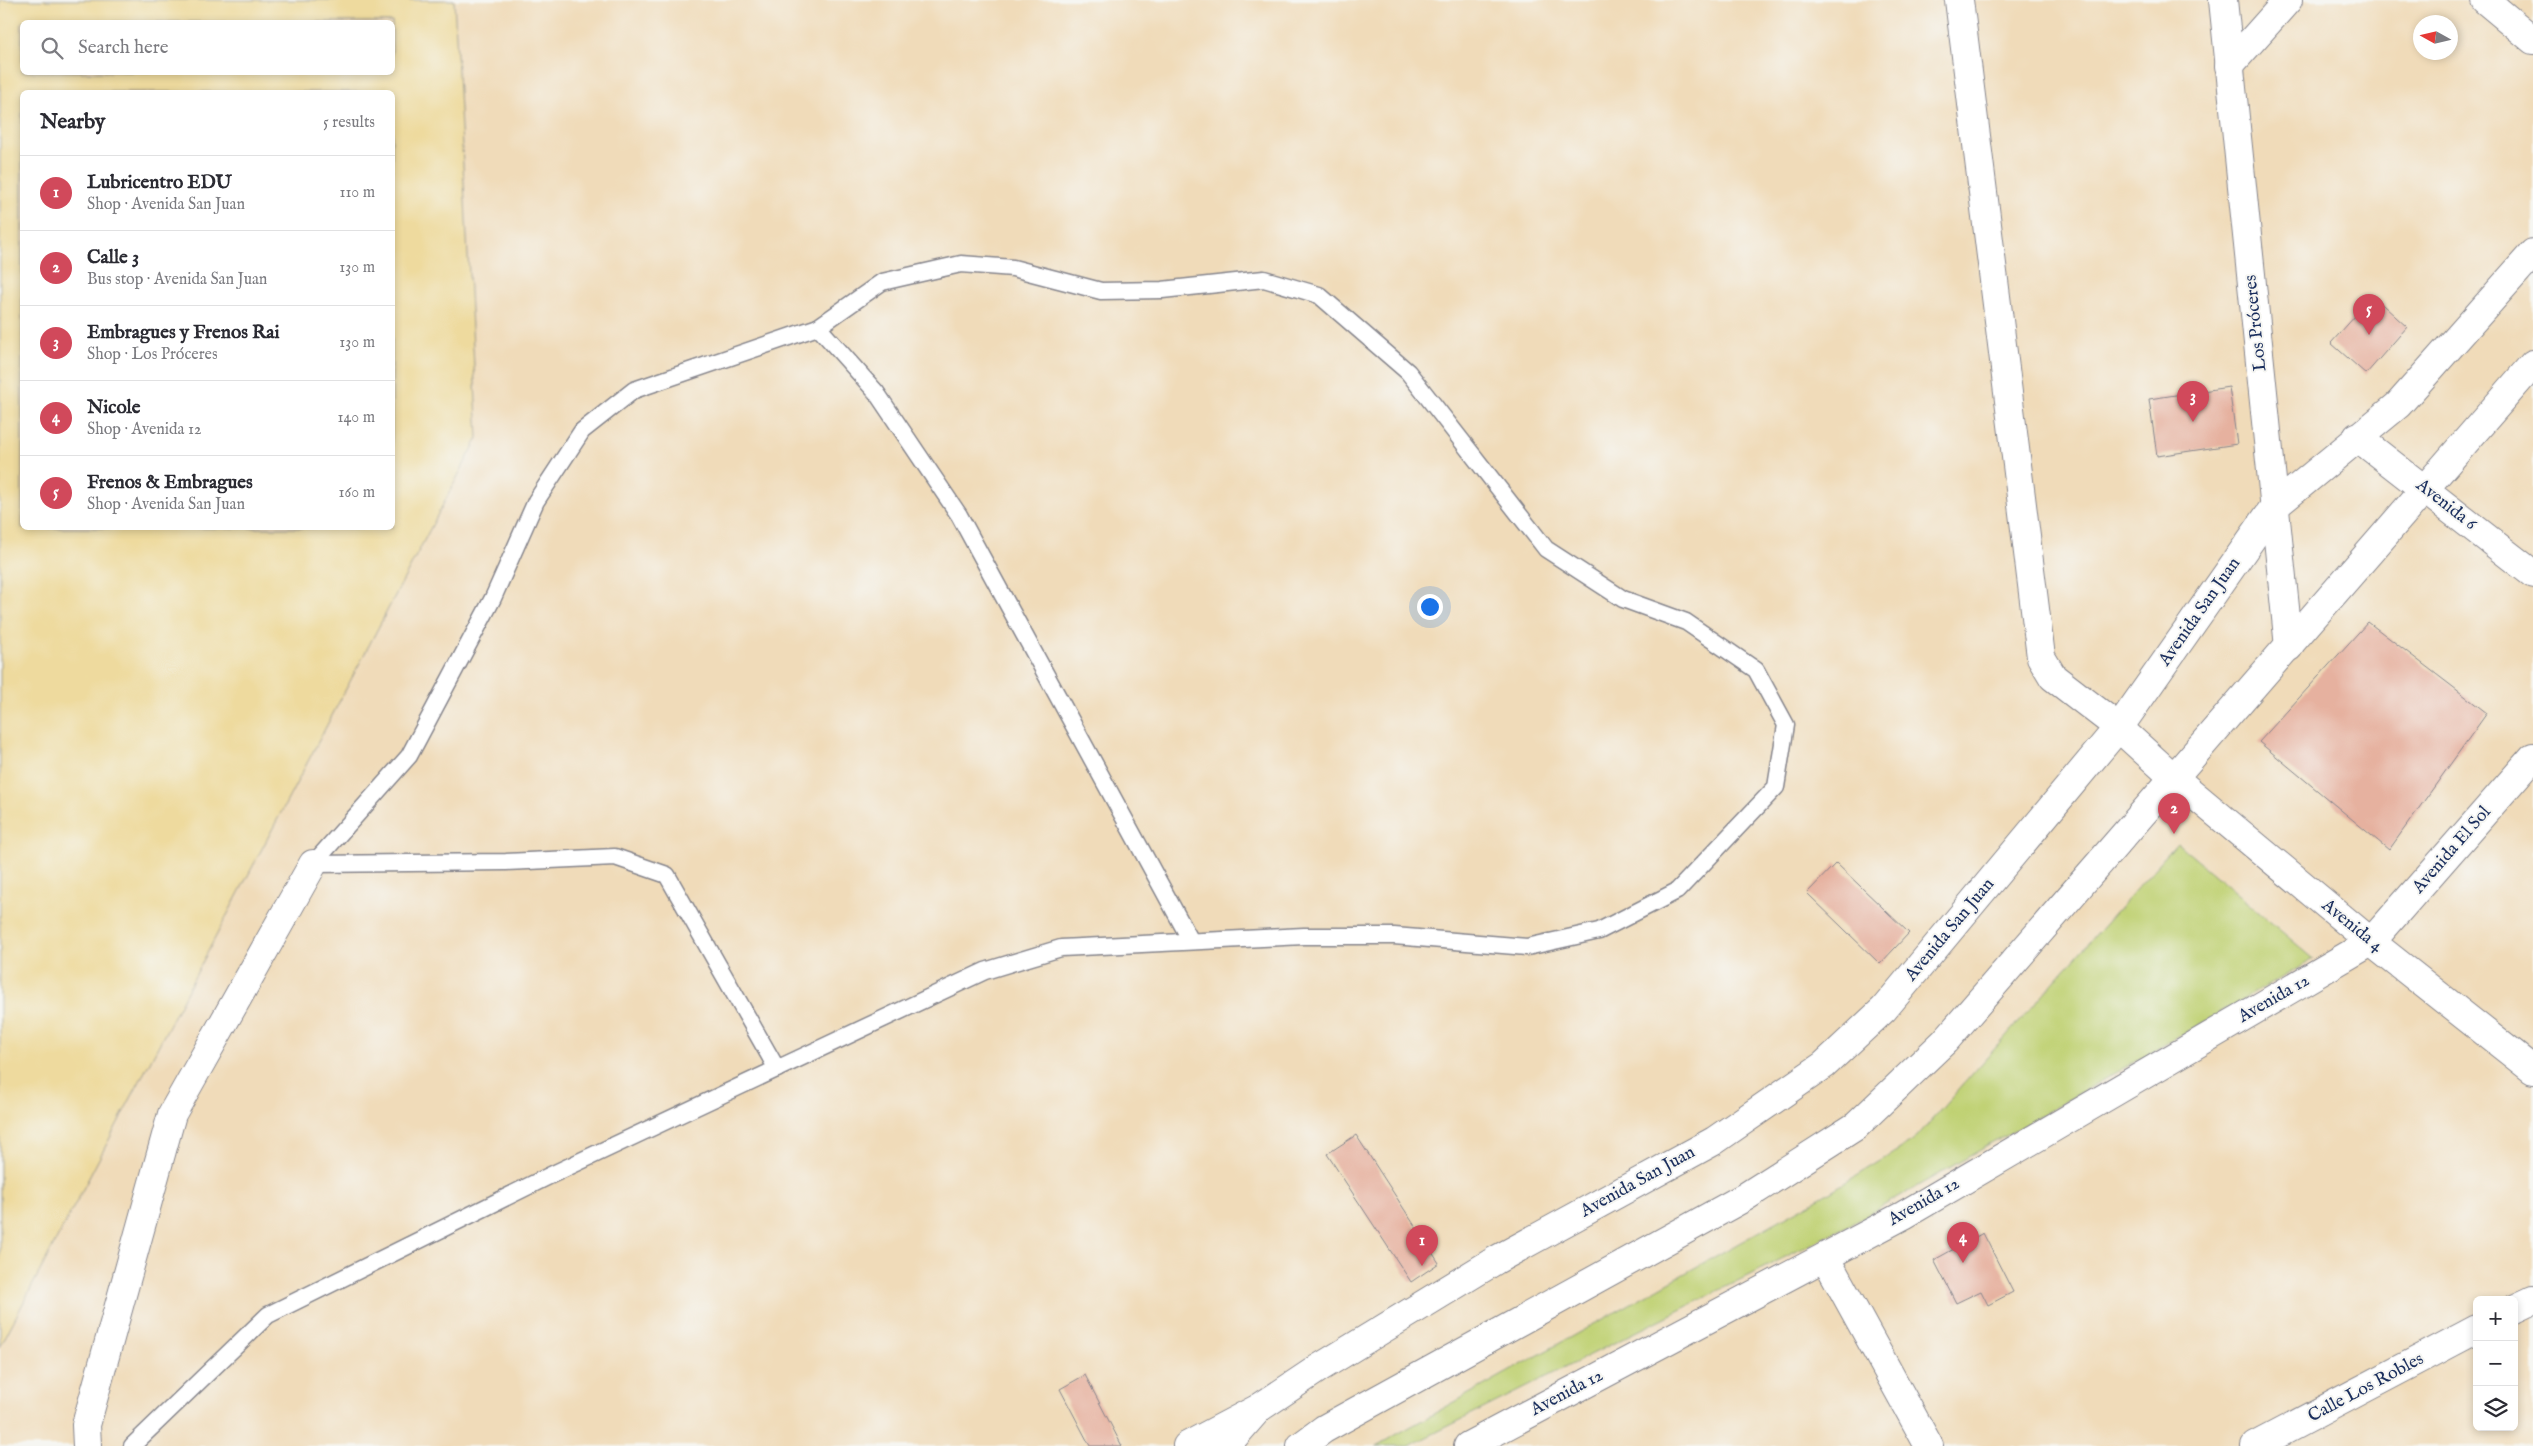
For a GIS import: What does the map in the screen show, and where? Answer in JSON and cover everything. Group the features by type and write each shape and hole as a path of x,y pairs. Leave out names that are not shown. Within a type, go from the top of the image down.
{"street":[{"name":"Avenida 4","path":"1959,0 2041,657 2053,677 2118,727 2174,778 2372,942 2533,1070"},
{"name":"Los Próceres","path":"2223,0 2289,647"},
{"path":"2229,66 2288,0"},
{"path":"2486,0 2533,40"},
{"name":"Avenida San Juan","path":"1226,1446 1259,1408 1319,1368 1496,1260 1714,1140 1824,1065 1884,1009 2118,727 2274,507 2398,405 2533,253"},
{"path":"1301,1446 1324,1429 1745,1197 1856,1126 1945,1041 2533,364"},
{"name":"Avenida 6","path":"2357,438 2533,574"},
{"name":"Avenida El Sol","path":"2372,942 2533,757"},
{"path":"87,1446 86,1425 172,1114 312,864"},
{"name":"Avenida 12","path":"1468,1446 1912,1210 2372,942"},
{"path":"1825,1257 1929,1446"},
{"path":"2518,1308 2533,1300"},
{"name":"Calle Los Robles","path":"2255,1446 2473,1331"},
{"path":"1187,1446 1259,1408"}],"lane":[{"path":"132,1446 268,1316 552,1175 985,971 1061,948 1304,936 1394,936 1527,948 1599,931 1677,891 1776,787 1786,725 1756,670 1686,622 1623,599 1546,549 1408,372 1319,295 1264,279 1162,290 1101,291 1013,268 962,264 882,282 818,327 634,390 582,431 536,501 493,598 409,756 312,864"},
{"path":"818,327 876,392 959,515 1191,942"},
{"path":"312,864 506,862 615,856 667,875 777,1069"}],"green space":[{"path":"2177,843 2314,959 1853,1223 1409,1446 1376,1446 1823,1196 1913,1141"}],"sand":[{"path":"0,0 454,0 478,438 0,1347"}],"building":[{"path":"2373,296 2407,327 2366,374 2331,343"},
{"path":"2229,387 2237,444 2157,456 2149,399"},
{"path":"2368,622 2487,713 2389,850 2259,742"},
{"path":"1836,863 1909,933 1880,964 1807,893"},
{"path":"1356,1135 1439,1263 1411,1282 1327,1154"},
{"path":"1983,1233 2013,1292 1988,1305 1981,1291 1956,1303 1934,1260"},
{"path":"1085,1375 1122,1446 1090,1446 1060,1389"}],"place":[{"name":"Frenos & Embragues","path":"2369,335"},
{"name":"Embragues y Frenos Rai","path":"2193,422"},
{"name":"Calle 3","path":"2174,834"},
{"name":"Nicole","path":"1963,1263"},
{"name":"Lubricentro EDU","path":"1422,1266"}]}
